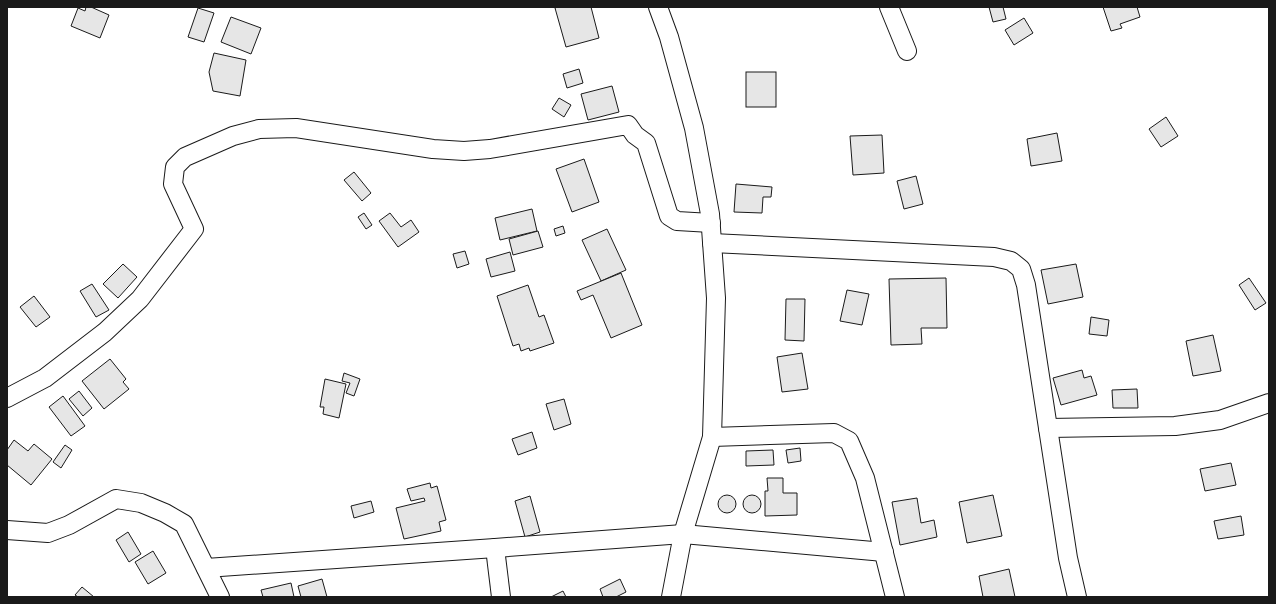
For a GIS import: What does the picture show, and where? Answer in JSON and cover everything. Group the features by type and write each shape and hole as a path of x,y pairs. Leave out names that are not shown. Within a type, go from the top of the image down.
{"street":[{"path":"658,7 669,36 694,128 711,223 716,298 712,437 683,534 677,572 671,597"},
{"path":"889,7 907,51"},
{"path":"7,398 45,378 105,332 140,299 194,229 172,184 175,167 185,157 233,136 259,129 296,128 433,149 464,151 490,149 628,125 636,135 646,143 669,216 677,222 711,223"},
{"path":"712,243 994,256 1011,261 1021,269 1026,285 1068,558 1077,597"},
{"path":"1048,428 1176,426 1220,420 1269,403"},
{"path":"712,437 834,433 849,441 865,478 895,597"},
{"path":"7,530 48,533 69,525 116,499 141,503 184,524 220,597"},
{"path":"206,568 683,534 884,552"},
{"path":"495,548 501,597"},
{"path":"677,572 685,597"}],"building":[{"path":"86,7 91,7 109,15 100,38 71,26 78,8 85,11"},
{"path":"591,7 599,38 566,47 555,8"},
{"path":"989,7 1003,7 1006,19 993,22"},
{"path":"1103,7 1137,7 1140,17 1120,24 1122,28 1111,31"},
{"path":"198,8 214,13 204,42 188,37"},
{"path":"231,17 261,28 251,54 221,42"},
{"path":"1024,18 1033,33 1014,45 1005,30"},
{"path":"214,53 246,60 240,96 213,91 209,72"},
{"path":"579,69 583,83 567,88 563,74"},
{"path":"746,72 776,72 776,107 746,107"},
{"path":"612,86 619,112 588,120 581,94"},
{"path":"559,98 571,105 564,117 552,109"},
{"path":"1166,117 1178,136 1161,147 1149,129"},
{"path":"1057,133 1062,161 1031,166 1027,139"},
{"path":"882,135 884,173 853,175 850,136"},
{"path":"584,159 599,202 572,212 556,169"},
{"path":"354,172 371,193 362,201 344,180"},
{"path":"916,176 923,204 904,209 897,181"},
{"path":"736,184 772,187 771,197 763,197 762,213 734,212"},
{"path":"532,209 537,231 500,240 495,218"},
{"path":"364,213 372,225 366,229 358,217"},
{"path":"390,213 401,227 411,220 419,232 398,247 379,221"},
{"path":"563,226 565,233 556,236 554,229"},
{"path":"607,229 626,270 601,281 582,240"},
{"path":"538,231 543,247 513,255 509,239"},
{"path":"465,251 469,264 457,268 453,254"},
{"path":"510,252 515,271 491,277 486,259"},
{"path":"123,264 137,277 118,298 103,284"},
{"path":"1076,264 1083,297 1048,304 1041,270"},
{"path":"621,273 642,325 611,338 593,295 581,300 577,291"},
{"path":"946,278 947,328 921,328 922,344 891,345 889,279"},
{"path":"1249,278 1266,303 1255,310 1239,285"},
{"path":"92,284 109,310 96,317 80,291"},
{"path":"528,285 539,317 544,315 554,343 530,351 529,348 521,351 519,344 513,346 497,296"},
{"path":"847,290 869,294 862,325 840,321"},
{"path":"34,296 50,317 36,327 20,307"},
{"path":"786,299 805,299 804,341 785,340"},
{"path":"1091,317 1109,320 1107,336 1089,334"},
{"path":"1213,335 1221,371 1193,376 1186,341"},
{"path":"802,353 808,389 782,392 777,357"},
{"path":"110,359 126,379 123,382 129,389 104,409 82,381"},
{"path":"1082,370 1084,378 1091,376 1097,395 1061,405 1053,378"},
{"path":"344,373 360,379 354,396 346,393 350,383 342,381"},
{"path":"325,379 346,384 339,418 323,414 324,407 320,407"},
{"path":"1137,389 1138,408 1113,408 1112,390"},
{"path":"79,391 92,408 83,416 69,399"},
{"path":"63,396 85,426 71,436 49,407"},
{"path":"564,399 571,424 554,430 546,404"},
{"path":"532,432 537,448 518,455 512,439"},
{"path":"14,440 28,451 34,444 52,459 31,485 7,465 7,450"},
{"path":"65,445 72,450 61,468 53,462"},
{"path":"800,448 801,461 788,463 786,450"},
{"path":"773,450 774,465 746,466 746,451"},
{"path":"1231,463 1236,485 1205,491 1200,469"},
{"path":"767,478 783,478 783,493 797,493 797,515 765,516 765,491 768,491"},
{"path":"430,483 431,488 437,486 446,520 439,522 441,531 404,539 396,508 425,501 424,498 411,501 407,489"},
{"path":"727,495 733,498 736,504 733,510 727,513 721,510 718,504 721,498"},
{"path":"748,495 756,495 761,500 759,511 756,513 748,513 743,508 743,500"},
{"path":"993,495 1002,536 967,543 959,502"},
{"path":"530,496 540,532 525,537 515,501"},
{"path":"917,498 921,523 934,520 937,537 900,545 892,502"},
{"path":"371,501 374,512 354,518 351,506"},
{"path":"1241,516 1244,535 1218,539 1214,521"},
{"path":"128,532 141,554 129,562 116,540"},
{"path":"153,551 166,573 148,584 135,562"},
{"path":"1009,569 1015,597 983,597 979,576"},
{"path":"322,579 327,597 301,597 298,586"},
{"path":"620,579 626,592 616,597 603,597 600,589"},
{"path":"291,583 294,597 263,597 261,590"},
{"path":"82,587 94,597 78,597 75,595"},
{"path":"563,591 566,597 551,597"}]}
